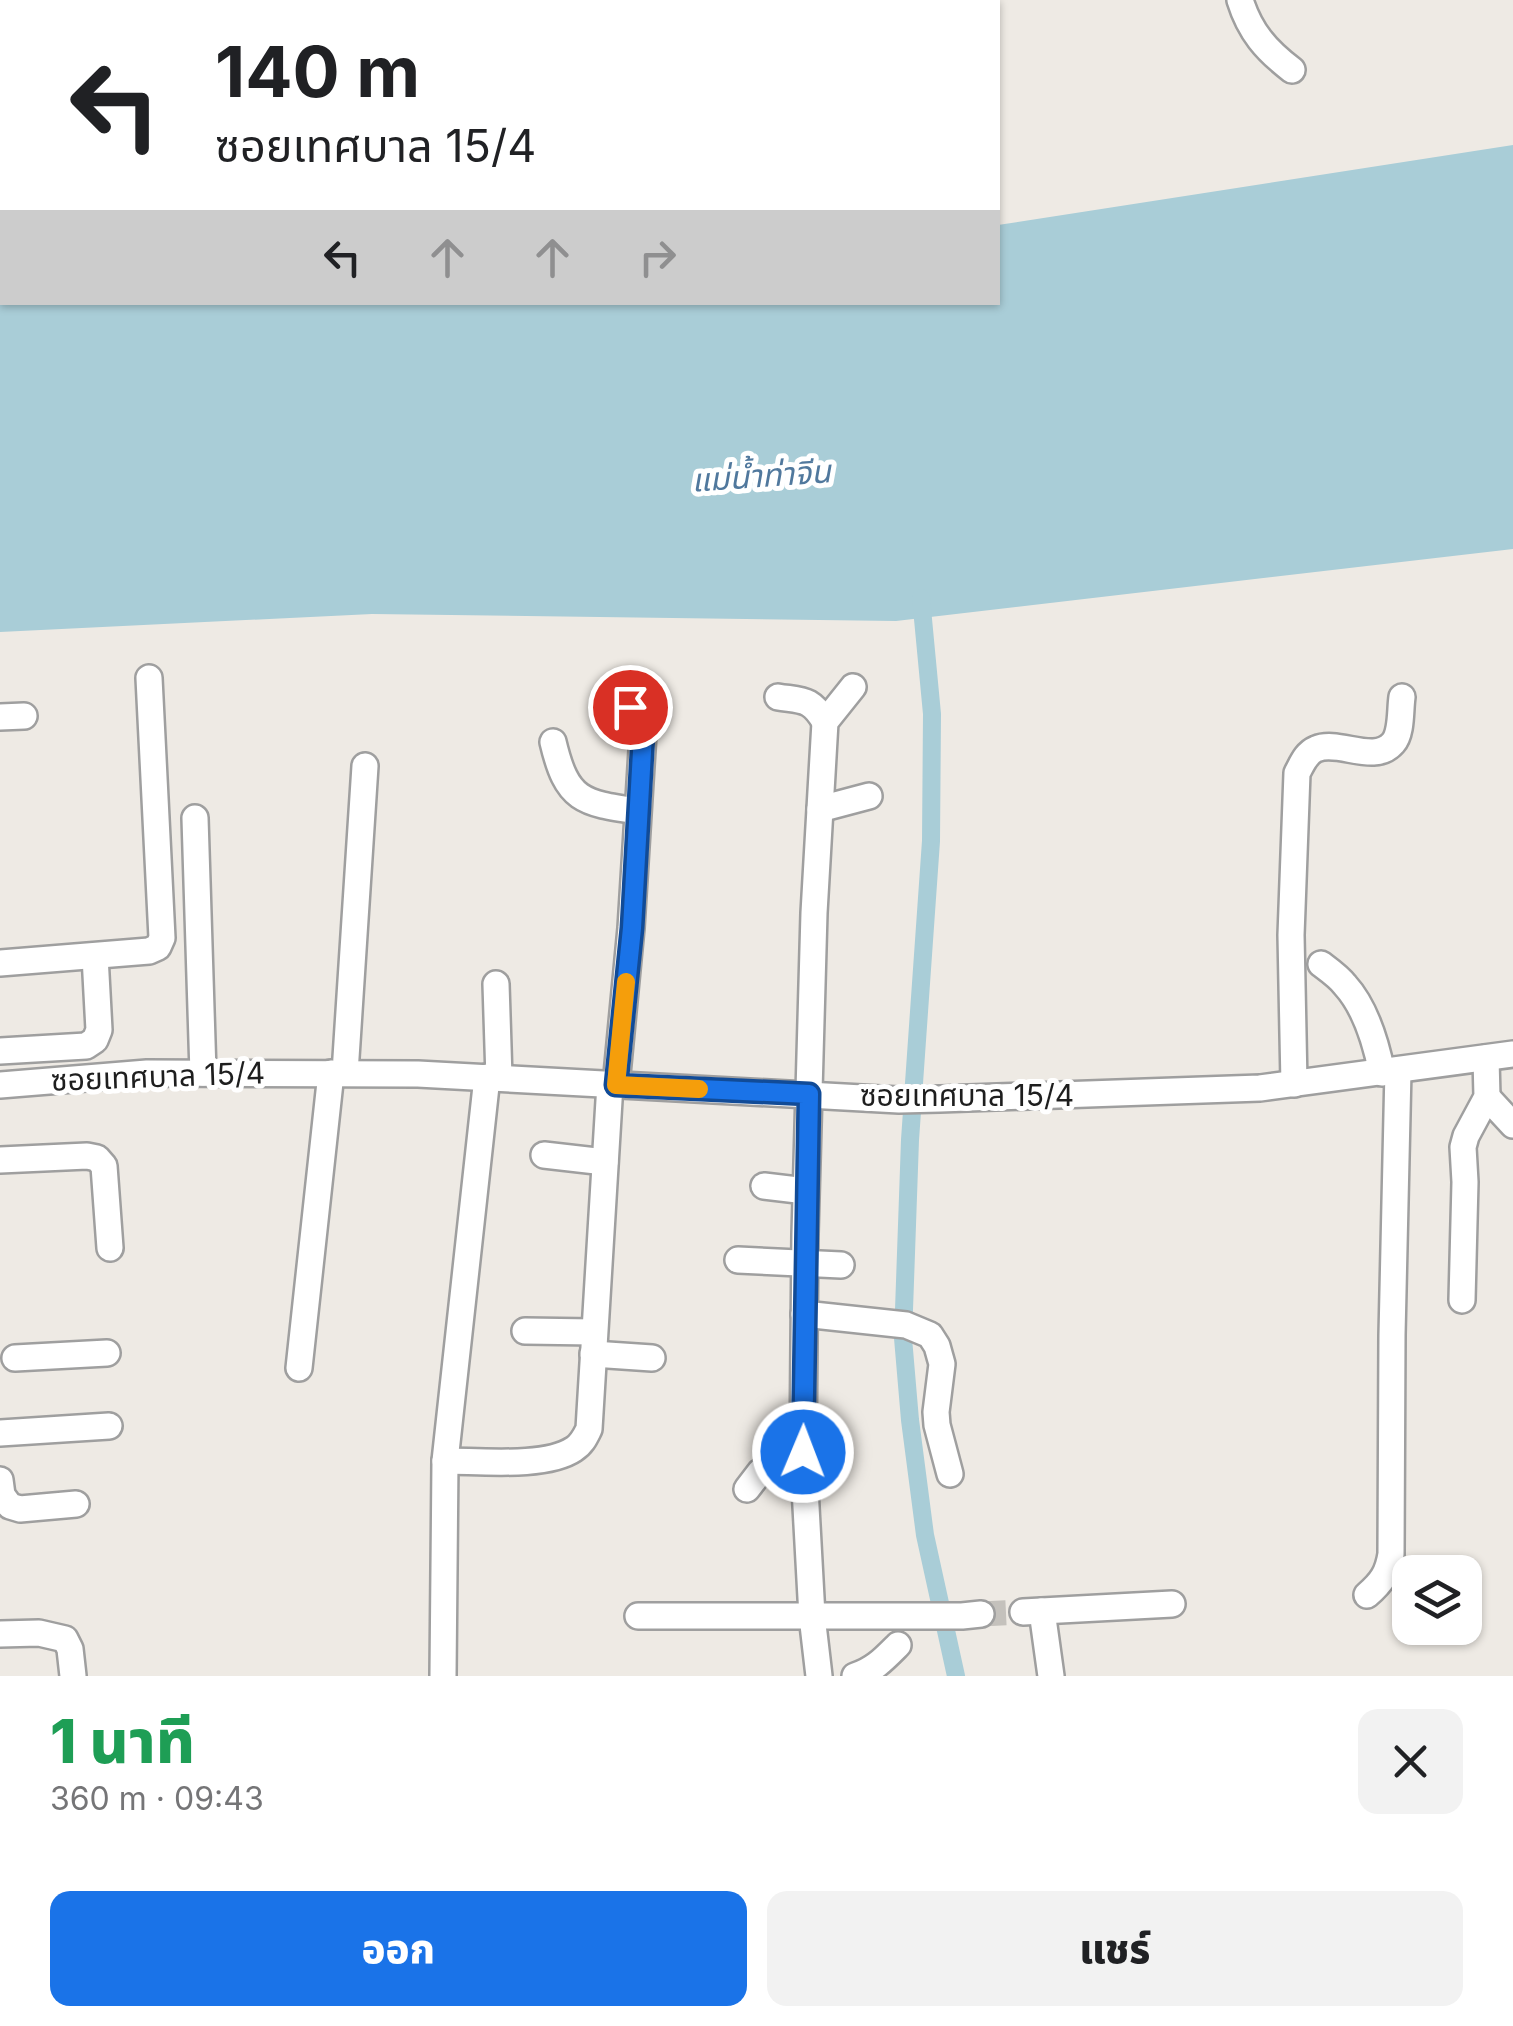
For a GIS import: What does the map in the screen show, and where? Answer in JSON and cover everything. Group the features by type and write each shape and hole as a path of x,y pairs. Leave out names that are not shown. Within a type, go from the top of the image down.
{"street":[{"path":"1240,0 1255,35 1292,70"},
{"path":"0,964 149,952 158,947 162,938 149,678"},
{"path":"825,722 853,687"},
{"path":"778,697 808,702 817,707 825,722 814,913 804,1314 804,1464 819,1676"},
{"path":"1294,1084 1291,935 1297,774 1314,749 1366,752 1383,750 1395,742 1402,697"},
{"path":"445,1461 555,1458 580,1445 589,1430 605,1162 632,928 643,734 630,707"},
{"path":"554,742 563,777 582,799 638,812"},
{"path":"299,1368 338,1073 365,766"},
{"path":"820,808 869,796"},
{"path":"195,818 203,1073"},
{"path":"0,1051 86,1046 95,1040 99,1030 95,956"},
{"path":"1321,964 1346,985 1390,1072 1391,1554 1388,1572 1367,1595"},
{"path":"444,1676 445,1461 493,1077 496,984"},
{"name":"ซอยเทศบาล 15/4","path":"0,1084 147,1073 338,1073 493,1077 899,1100 1160,1093 1294,1084 1513,1054"},
{"path":"1462,1300 1463,1147 1488,1097 1486,1058"},
{"path":"1488,1097 1513,1124"},
{"path":"544,1155 605,1162"},
{"path":"0,1160 98,1158 104,1166 110,1248"},
{"path":"764,1186 806,1191"},
{"path":"738,1260 842,1266"},
{"path":"804,1314 912,1327 930,1335 942,1364 936,1412 950,1474"},
{"path":"525,1331 652,1358"},
{"path":"16,1358 107,1353"},
{"path":"0,1433 108,1426"},
{"path":"747,1489 760,1472 804,1464"},
{"path":"0,1480 2,1495 10,1506 20,1509 76,1504"},
{"path":"1050,1676 1032,1611 1172,1604"},
{"path":"638,1616 962,1615"},
{"path":"0,1634 39,1632 65,1639 73,1676"},
{"path":"854,1676 868,1672 898,1645"}],"water":[{"name":"แม่น้ำท่าจีน","path":"1513,145 1513,549 896,621 372,614 0,632 0,305 1000,305 1000,225"}],"waterway":[{"path":"921,598 932,714 931,841 910,1140 903,1338 925,1535 956,1676"}],"tunnel":[{"path":"981,1614 1023,1612"}],"slow traffic":[{"path":"626,982 616,1085 699,1089"}],"route":[{"path":"630,707 643,734 632,928 616,1085 809,1094 803,1452"}]}
